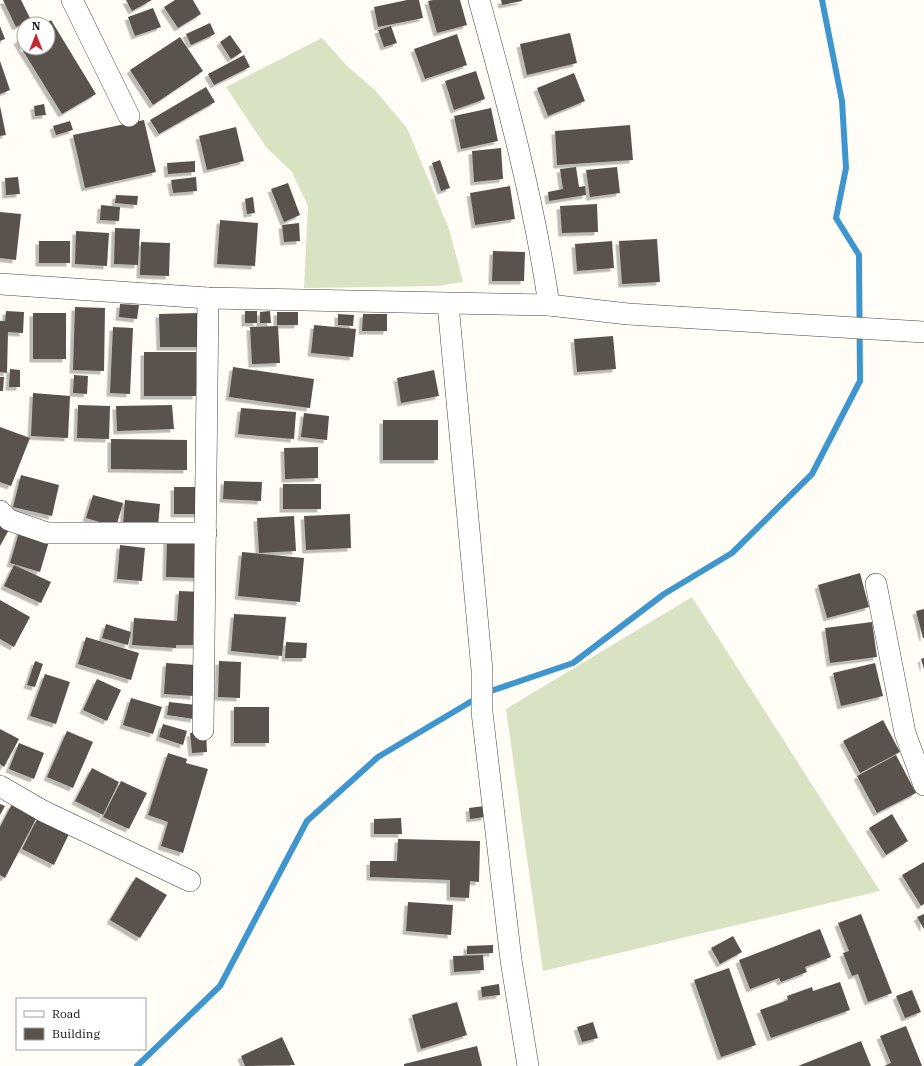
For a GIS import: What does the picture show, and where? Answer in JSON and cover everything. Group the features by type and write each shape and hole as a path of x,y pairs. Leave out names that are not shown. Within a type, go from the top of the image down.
{"street":[{"path":"72,0 128,116"},
{"path":"479,0 511,119 541,250 549,305"},
{"path":"0,284 208,298 549,305 628,314 924,332"},
{"path":"203,730 208,298"},
{"path":"448,304 482,670 482,712 511,960 528,1066"},
{"path":"0,511 9,520 47,533 206,533"},
{"path":"876,584 905,733 924,785"},
{"path":"0,786 44,811 190,881"}],"green space":[{"path":"322,38 347,66 375,90 407,128 449,229 463,282 438,286 304,288 308,206 292,172 266,147 226,87"},
{"path":"692,597 880,891 543,971 506,709"}],"building":[{"path":"3,0 21,0 29,16 16,16 16,27"},
{"path":"126,0 152,0 132,11"},
{"path":"175,0 193,0 201,14 178,28 164,7"},
{"path":"407,0 419,0 423,18 378,27 374,7"},
{"path":"460,0 467,25 437,33 428,1"},
{"path":"501,0 522,0 522,1 502,5"},
{"path":"153,8 161,27 135,36 128,17"},
{"path":"210,23 215,34 191,45 186,34"},
{"path":"0,26 5,39 0,41"},
{"path":"391,26 397,43 384,47 378,30"},
{"path":"56,28 96,94 62,114 26,56 56,56"},
{"path":"570,33 577,63 527,75 520,44"},
{"path":"457,34 467,65 425,79 414,49"},
{"path":"230,35 242,52 231,59 220,42"},
{"path":"180,37 203,71 153,105 130,70"},
{"path":"244,55 250,67 214,85 208,74"},
{"path":"0,61 10,90 0,94"},
{"path":"476,71 485,99 454,110 445,81"},
{"path":"574,73 585,101 548,116 537,88"},
{"path":"206,87 215,102 159,134 150,120"},
{"path":"44,104 46,115 35,116 34,106"},
{"path":"0,106 6,135 0,136"},
{"path":"491,108 498,141 461,149 454,116"},
{"path":"144,120 156,172 85,188 73,135"},
{"path":"70,121 73,130 56,135 53,126"},
{"path":"630,125 633,160 557,165 555,131"},
{"path":"236,127 244,161 207,170 199,136"},
{"path":"501,148 503,179 474,182 472,151"},
{"path":"440,160 450,188 441,191 432,163"},
{"path":"195,161 195,172 168,174 167,163"},
{"path":"576,167 579,187 585,186 586,195 549,201 548,192 563,189 560,169"},
{"path":"617,167 620,193 590,197 586,170"},
{"path":"18,177 20,194 6,195 5,178"},
{"path":"196,177 197,191 173,193 171,180"},
{"path":"288,183 300,215 284,222 271,189"},
{"path":"510,186 515,219 475,225 470,193"},
{"path":"116,195 138,196 137,205 115,203"},
{"path":"253,197 255,213 247,214 245,199"},
{"path":"597,204 598,232 562,233 560,206"},
{"path":"101,205 120,207 119,221 100,220"},
{"path":"0,212 21,214 16,260 0,258"},
{"path":"220,220 258,223 255,266 217,264"},
{"path":"299,223 300,241 284,242 282,225"},
{"path":"115,228 140,229 138,265 114,264"},
{"path":"76,231 109,233 107,266 75,264"},
{"path":"657,239 660,282 622,284 619,241"},
{"path":"39,241 70,241 70,263 39,263"},
{"path":"612,241 614,268 577,271 575,244"},
{"path":"141,242 170,243 169,276 140,275"},
{"path":"493,251 525,252 524,281 492,281"},
{"path":"120,304 139,305 137,319 119,317"},
{"path":"75,307 105,308 104,371 73,370"},
{"path":"6,311 24,312 23,333 8,332 7,373 0,372 0,321 5,321"},
{"path":"245,311 257,311 257,323 245,323"},
{"path":"270,311 271,323 260,323 260,312"},
{"path":"277,312 298,312 298,325 277,325"},
{"path":"33,313 66,313 66,359 33,359"},
{"path":"199,313 200,347 160,347 159,314"},
{"path":"338,314 354,315 353,326 338,325"},
{"path":"363,314 387,314 387,331 362,331"},
{"path":"314,325 356,329 353,357 311,353"},
{"path":"278,326 280,363 252,364 250,327"},
{"path":"113,327 133,328 130,394 110,393"},
{"path":"613,336 616,369 577,372 574,339"},
{"path":"144,352 196,352 196,396 144,396"},
{"path":"233,367 314,379 310,408 229,397"},
{"path":"10,369 20,370 20,387 9,387"},
{"path":"434,370 439,396 401,403 397,378"},
{"path":"74,375 88,376 87,394 73,393"},
{"path":"0,377 4,377 3,391 0,391"},
{"path":"33,393 70,396 68,438 31,436"},
{"path":"78,405 110,406 109,439 77,438"},
{"path":"172,405 174,429 117,431 116,406"},
{"path":"241,408 296,412 294,439 238,434"},
{"path":"304,413 329,416 327,440 301,437"},
{"path":"383,420 438,420 438,460 383,460"},
{"path":"0,427 30,438 11,486 0,482"},
{"path":"111,439 187,440 187,470 111,469"},
{"path":"318,447 318,478 285,479 284,448"},
{"path":"21,475 59,485 52,516 13,507"},
{"path":"224,481 262,482 261,501 223,499"},
{"path":"283,484 321,484 321,509 283,509"},
{"path":"174,487 202,487 202,514 174,514"},
{"path":"93,495 123,503 116,527 86,518"},
{"path":"125,500 160,504 158,527 123,524"},
{"path":"350,514 351,548 306,550 304,516"},
{"path":"294,516 296,551 259,553 257,518"},
{"path":"0,519 11,526 0,546"},
{"path":"20,529 50,538 40,572 10,563"},
{"path":"167,539 200,540 199,578 166,577"},
{"path":"120,545 145,548 142,581 117,579"},
{"path":"242,552 304,558 300,602 238,596"},
{"path":"14,565 51,582 41,603 4,586"},
{"path":"860,573 869,607 827,618 818,585"},
{"path":"179,591 202,592 200,645 176,645 176,648 132,645 134,618 177,621"},
{"path":"0,600 30,617 14,647 0,639"},
{"path":"924,609 924,638 923,638 916,611"},
{"path":"234,614 286,617 282,656 231,651"},
{"path":"872,622 877,657 830,663 825,628"},
{"path":"106,624 131,632 128,645 102,638"},
{"path":"86,637 139,653 131,680 78,664"},
{"path":"286,642 307,643 306,658 285,658"},
{"path":"924,658 924,669 921,659"},
{"path":"35,661 43,664 35,687 27,685"},
{"path":"219,661 241,662 240,698 218,697"},
{"path":"166,663 196,665 194,696 164,694"},
{"path":"875,663 883,696 841,706 833,673"},
{"path":"45,674 70,682 56,724 30,716"},
{"path":"97,679 121,690 107,721 83,710"},
{"path":"131,698 162,707 153,734 123,725"},
{"path":"169,702 196,705 194,719 167,715"},
{"path":"234,707 269,707 269,743 234,743"},
{"path":"883,720 900,752 860,773 843,741"},
{"path":"163,724 187,731 183,745 159,737"},
{"path":"0,729 19,739 4,767 0,764"},
{"path":"67,731 93,742 73,788 47,777"},
{"path":"206,732 207,752 192,753 190,733"},
{"path":"19,743 44,753 34,779 9,769"},
{"path":"168,753 187,759 186,763 208,769 183,853 161,846 168,822 148,815"},
{"path":"896,755 916,793 877,813 857,776"},
{"path":"92,768 119,782 103,815 75,801"},
{"path":"121,781 147,793 129,829 103,817"},
{"path":"0,804 5,806 0,815"},
{"path":"12,804 37,817 5,878 0,875 0,827"},
{"path":"484,806 485,817 470,819 469,808"},
{"path":"892,814 908,841 886,855 869,828"},
{"path":"401,818 402,834 374,834 374,819"},
{"path":"37,819 69,834 54,865 22,849"},
{"path":"398,839 480,841 479,882 470,881 469,898 450,897 450,880 370,877 370,861 397,861"},
{"path":"924,862 924,904 921,906 902,875"},
{"path":"136,877 167,895 140,938 110,920"},
{"path":"408,902 453,905 451,935 406,931"},
{"path":"861,914 892,993 868,1002 858,974 852,976 843,953 849,951 838,923"},
{"path":"924,914 924,929 917,917"},
{"path":"820,929 831,957 805,967 807,972 781,982 779,978 750,989 739,960"},
{"path":"733,936 742,952 720,964 711,948"},
{"path":"493,945 493,953 467,954 467,946"},
{"path":"483,955 484,970 454,972 453,956"},
{"path":"729,968 756,1045 721,1057 694,980"},
{"path":"840,982 850,1010 771,1038 760,1010 788,1000 787,996 812,987 813,991"},
{"path":"499,984 500,995 482,997 481,987"},
{"path":"912,990 921,1012 905,1018 896,996"},
{"path":"457,1002 467,1035 421,1049 412,1015"},
{"path":"593,1022 598,1038 582,1042 577,1027"},
{"path":"906,1026 922,1066 884,1066 891,1063 880,1036"},
{"path":"282,1037 295,1065 245,1066 241,1056"},
{"path":"861,1041 871,1066 798,1066"},
{"path":"477,1046 482,1066 404,1066 404,1064"}],"waterway":[{"path":"485,693 573,663 664,594 732,553 812,474 860,381 859,255 836,218 846,168 842,101 822,0"},
{"path":"137,1066 220,986 307,821 378,757 477,698"}]}
